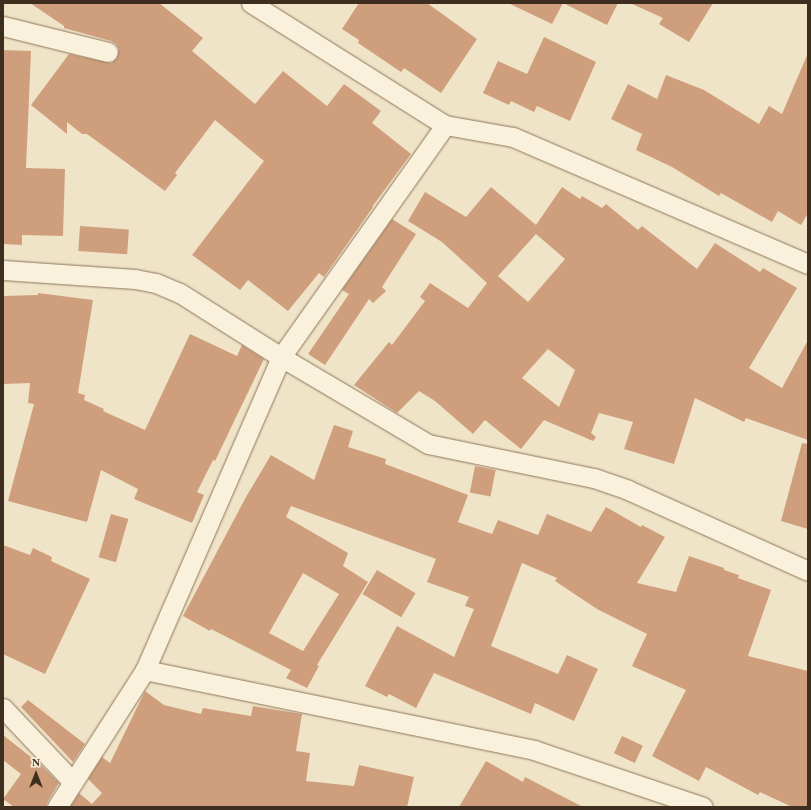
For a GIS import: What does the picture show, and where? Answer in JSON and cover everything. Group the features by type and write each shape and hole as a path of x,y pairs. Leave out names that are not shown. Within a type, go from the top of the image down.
{"street":[{"path":"251,3 444,125 513,137 808,264"},
{"path":"3,26 108,52"},
{"path":"57,807 144,670 281,357 444,125"},
{"path":"3,270 135,279 156,283 180,293 281,357 428,444 594,478 628,490 808,571"},
{"path":"144,670 534,750 703,807"},
{"path":"3,708 73,782"}],"building":[{"path":"30,3 159,3 203,38 192,51 255,104 283,71 327,106 344,84 381,111 372,123 411,154 372,207 324,277 319,273 288,311 248,280 240,290 192,255 264,161 215,120 175,173 177,175 165,191 87,134 82,134 67,122 67,134 31,105 69,54 111,63 116,59 119,49 116,44 111,41 64,28 64,26"},
{"path":"359,3 427,3 477,39 441,93 404,68 401,72 358,43 359,40 342,29"},
{"path":"508,3 563,3 552,24"},
{"path":"563,3 618,3 607,25"},
{"path":"630,3 713,3 689,42 659,24 663,18"},
{"path":"544,37 596,62 570,121 537,106 534,112 511,101 509,105 483,93 498,61 527,74"},
{"path":"3,50 31,51 26,168 65,169 63,236 22,235 22,245 3,244"},
{"path":"808,53 808,213 801,225 778,211 772,222 721,193 719,196 672,167 636,150 642,134 611,119 628,84 657,99 666,75 704,90 759,124 769,106 782,114"},
{"path":"491,187 536,225 562,187 580,199 582,196 602,208 606,204 638,230 642,226 697,269 715,243 760,272 763,268 797,288 749,368 782,388 808,340 808,440 746,418 744,422 695,398 674,464 624,449 633,422 599,413 591,433 596,437 593,441 544,420 521,449 485,420 473,434 435,401 419,391 397,413 354,385 389,342 392,345 425,301 420,297 430,283 468,308 487,283 442,242 408,221 425,192 466,217","holes":["536,234 565,259 528,302 498,276","548,349 575,370 559,407 522,378"]},
{"path":"392,219 416,234 382,287 386,291 373,303 369,299 325,365 308,354 349,294 342,290"},
{"path":"80,226 129,229 127,254 78,251"},
{"path":"38,293 93,300 78,393 85,395 84,400 104,409 103,411 145,430 190,334 237,356 242,345 264,359 215,461 213,460 197,492 204,495 192,523 134,499 138,489 101,470 87,522 8,501 34,404 28,403 30,383 3,384 3,296 38,295"},
{"path":"334,425 353,431 348,447 386,459 385,464 468,495 458,522 492,534 498,520 538,535 547,514 591,532 606,507 641,527 642,525 665,537 637,583 676,592 689,556 724,568 724,570 739,575 738,578 771,590 748,656 808,671 808,807 792,807 760,792 758,795 706,767 699,781 652,756 686,690 632,666 647,634 597,609 555,581 557,578 522,563 491,646 558,674 567,655 598,669 574,721 535,703 531,714 434,673 416,708 389,694 387,697 365,686 397,626 454,657 474,609 465,606 469,597 427,582 436,559 291,506 286,517 348,553 343,566 368,582 317,665 319,666 307,688 286,678 291,670 211,629 210,631 183,616 246,497 271,455 314,480","holes":["303,573 339,594 303,651 269,633"]},
{"path":"802,443 808,444 808,529 781,521"},
{"path":"475,466 496,470 490,497 470,493"},
{"path":"111,514 128,519 116,562 99,557"},
{"path":"3,545 30,555 33,548 52,557 51,561 90,579 45,674 3,654"},
{"path":"377,570 416,593 401,617 363,594"},
{"path":"145,691 164,705 201,714 203,708 251,716 253,706 302,714 296,751 310,753 306,781 354,786 359,765 414,777 407,807 70,807 79,793 92,804 102,793 88,779 102,757 110,763"},
{"path":"28,700 85,744 73,762 21,707"},
{"path":"3,735 41,765 59,783 46,807 14,807 3,799 21,774 3,760"},
{"path":"622,736 643,746 635,763 614,753"},
{"path":"486,761 523,782 525,777 583,807 459,807"}]}
